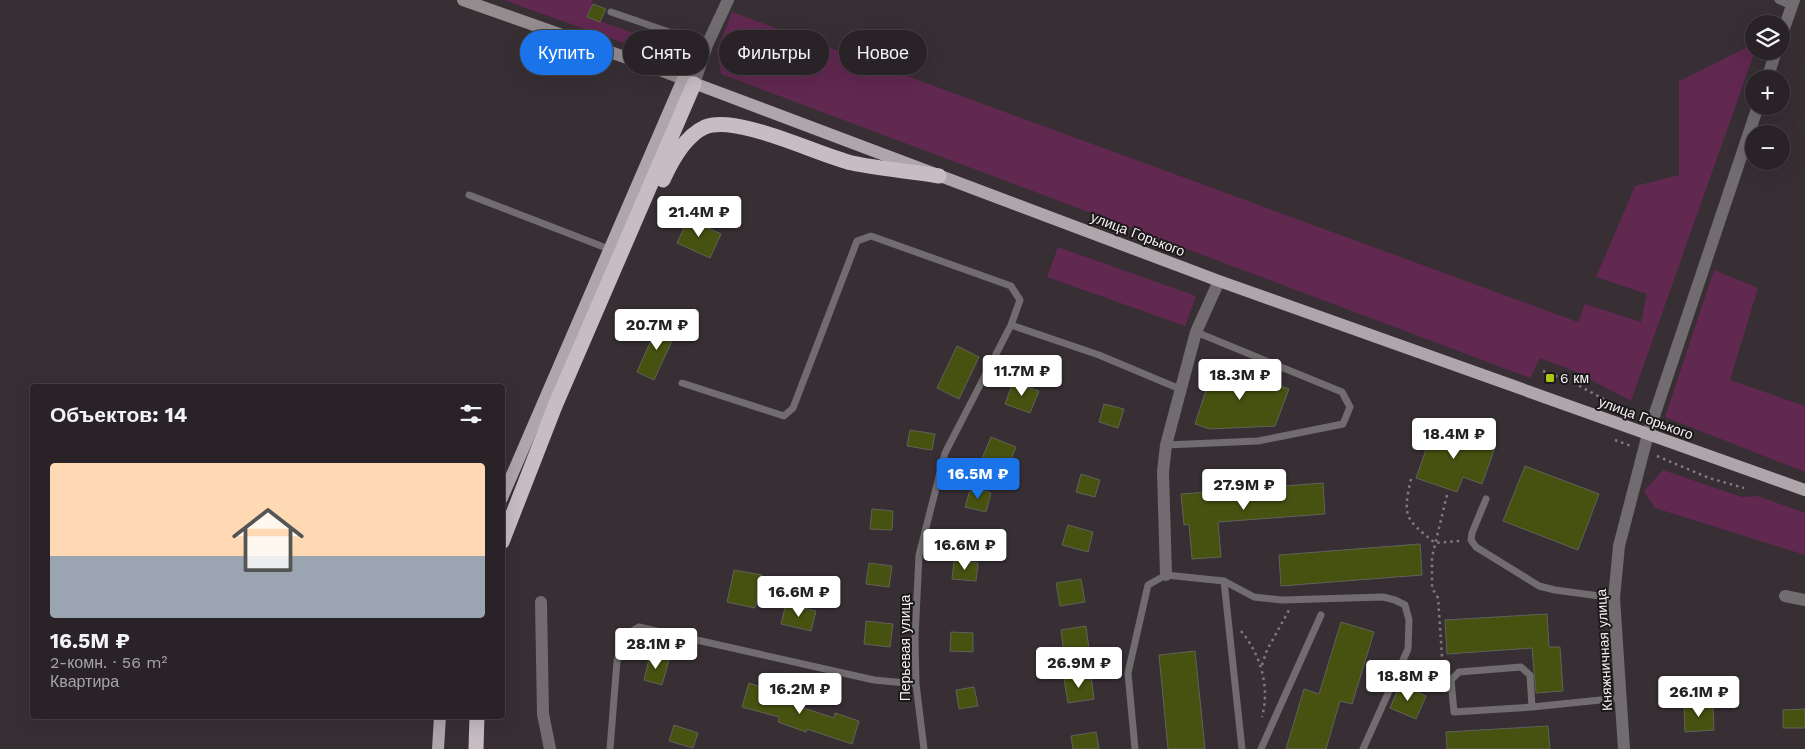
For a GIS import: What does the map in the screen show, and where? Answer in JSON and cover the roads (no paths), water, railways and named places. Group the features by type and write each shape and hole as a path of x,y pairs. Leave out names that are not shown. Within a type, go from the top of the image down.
{"highway":[{"path":"505,534 555,406 592,321 688,82"},
{"path":"592,321 610,293 668,168 680,148 693,135 706,127 720,124 741,127 852,163 939,176"},
{"path":"476,749 477,719"}],"main road":[{"name":"улица Горького","path":"462,0 644,64 1219,281 1805,490"},
{"path":"505,491 609,249 688,82"},
{"path":"438,749 440,719"}],"street":[{"path":"709,41 728,0"},
{"path":"1788,15 1792,3"},
{"path":"688,82 692,75"},
{"name":"Княжничная улица","path":"1624,749 1614,598 1620,546 1648,434 1755,115"},
{"path":"1166,575 1163,472 1166,445 1196,332 1219,281"},
{"path":"1785,596 1805,600"},
{"path":"541,602 543,714 550,749"}],"lane":[{"path":"1778,0 1792,3"},
{"path":"611,12 663,30"},
{"path":"469,195 609,249"},
{"name":"Перьевая улица","path":"682,383 784,416 793,408 857,241 871,236 1011,286 1020,300 1011,325 945,454 919,555 915,638 916,684 924,749"},
{"path":"1011,325 1099,355 1180,389"},
{"path":"1166,445 1258,441 1315,430 1343,424 1350,407 1342,392 1196,332"},
{"path":"1486,499 1472,533 1472,540 1476,547 1539,586 1614,598"},
{"path":"1135,749 1128,673 1148,585 1166,575 1224,581 1254,597 1282,600 1383,597 1405,605 1409,620 1408,649 1363,749"},
{"path":"1224,581 1242,749"},
{"path":"1261,749 1321,615"},
{"path":"610,749 617,661 629,632 640,627 874,680 916,684"},
{"path":"1532,707 1530,675 1522,668 1459,672 1451,680 1454,712 1532,707 1620,698"}],"place":[{"name":"6 км","path":"1550,378"}]}
